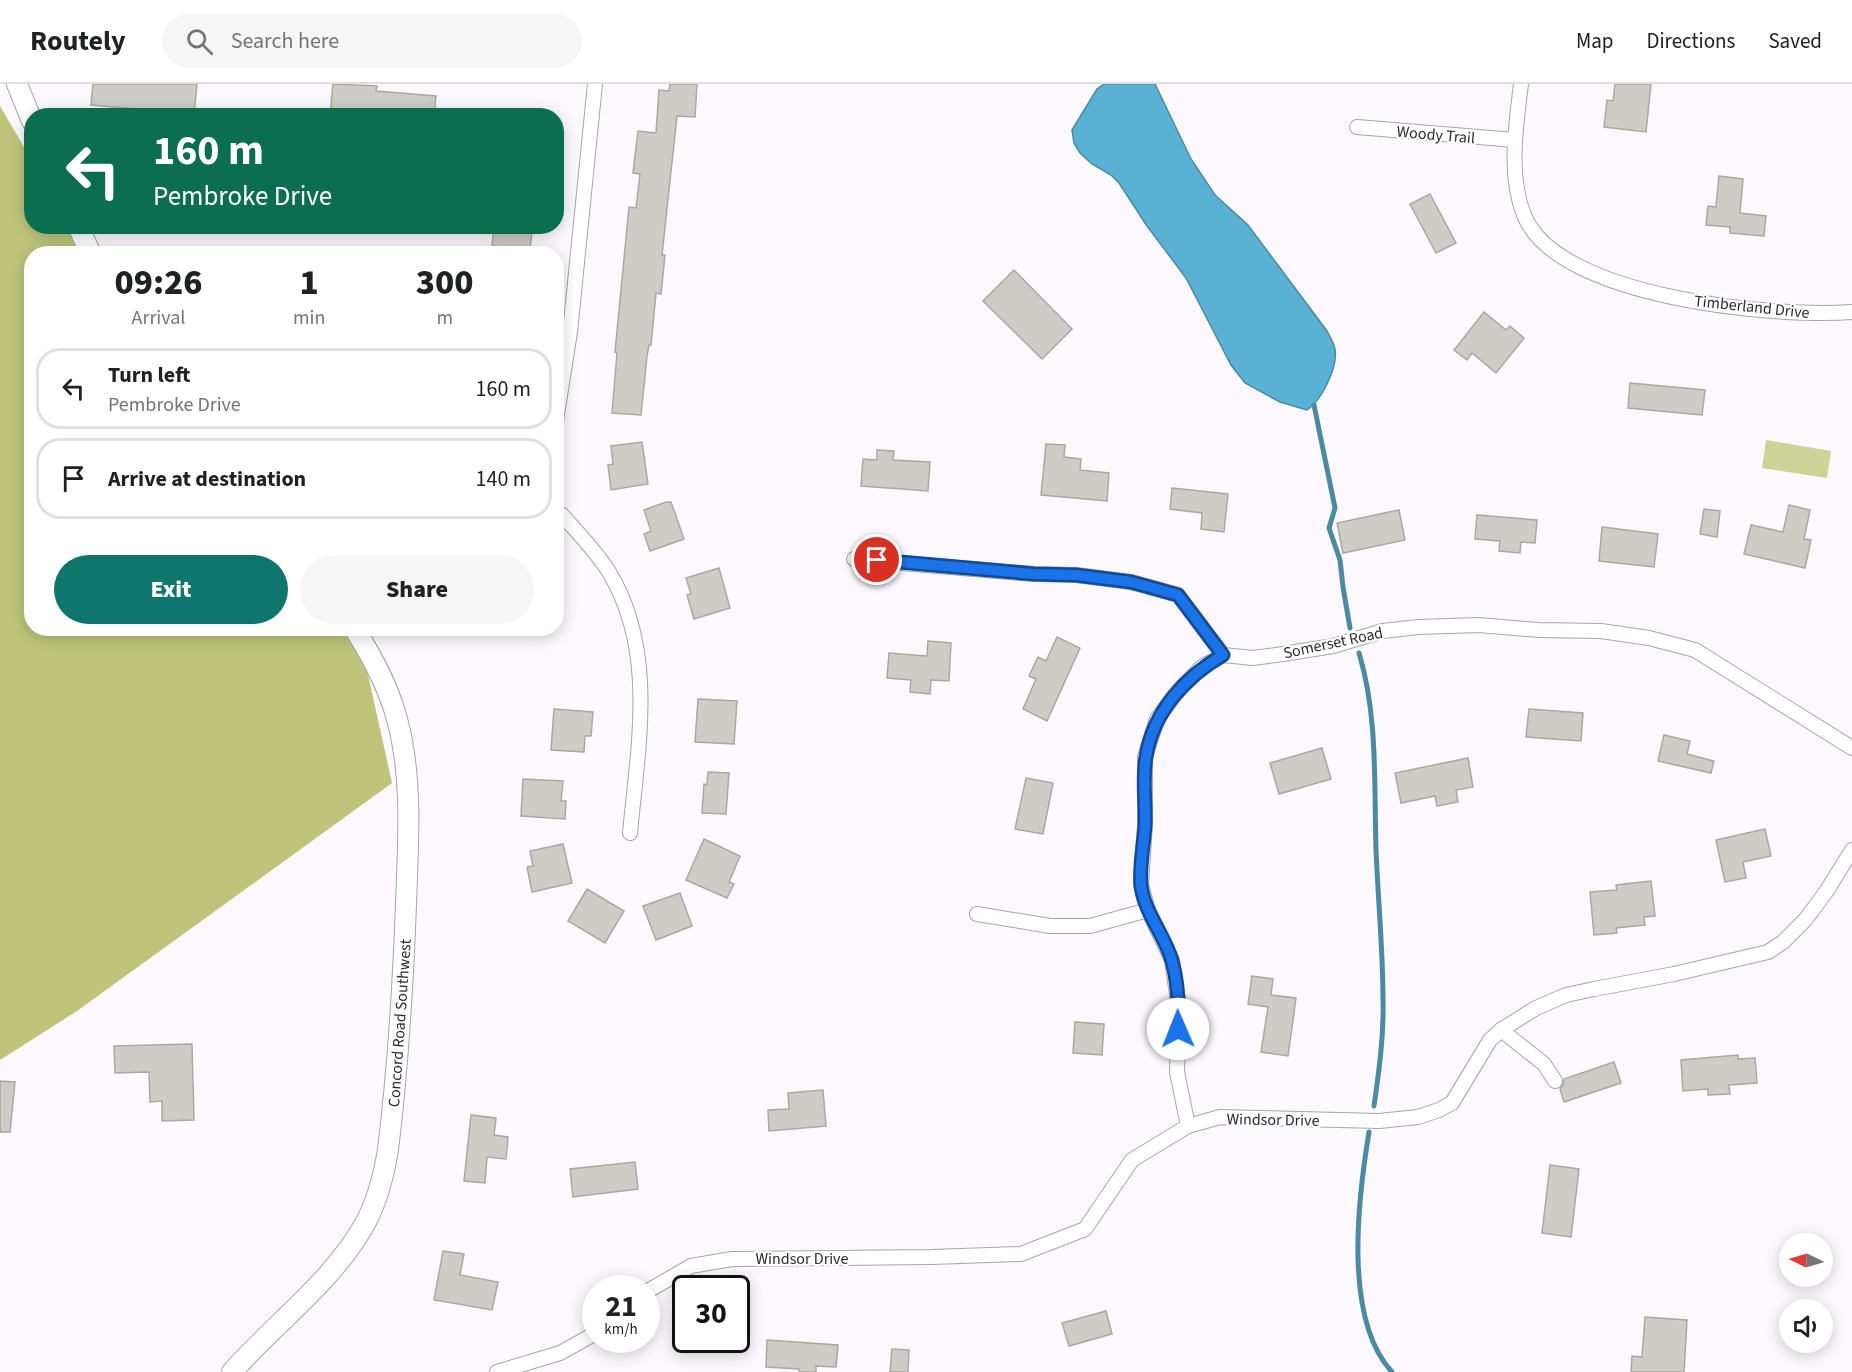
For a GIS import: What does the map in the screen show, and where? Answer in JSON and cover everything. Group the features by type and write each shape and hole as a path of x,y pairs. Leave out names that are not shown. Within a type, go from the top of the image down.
{"street":[{"path":"17,84 27,108"},
{"path":"564,370 570,332 595,84"},
{"name":"Timberland Drive","path":"1521,84 1515,140 1519,198 1524,217 1546,245 1563,257 1594,273 1632,288 1718,306 1830,314 1852,312"},
{"name":"Woody Trail","path":"1357,127 1515,140"},
{"path":"564,517 610,573 638,649 642,692 630,833"},
{"path":"855,558 1034,574 1076,575 1131,582 1178,595 1223,655 1202,667 1177,692 1157,719 1145,757 1145,824 1141,885 1148,910 1172,960 1179,1008 1177,1071 1188,1126"},
{"name":"Somerset Road","path":"1223,655 1252,658 1283,654 1334,646 1383,631 1418,627 1479,625 1539,630 1601,631 1649,638 1695,650 1852,748"},
{"name":"Concord Road Southwest","path":"232,1372 313,1290 356,1238 367,1220 384,1175 397,1068 405,939 408,843 406,777 402,740 392,701 386,685 358,636"},
{"name":"Windsor Drive","path":"660,1284 691,1266 732,1259 1021,1254 1085,1229 1132,1160 1188,1126 1220,1117 1379,1121 1418,1117 1439,1110 1452,1103 1490,1040 1501,1030 1536,1008 1566,995 1674,974 1768,952 1783,942 1805,920 1826,892 1852,850"},
{"path":"977,914 1050,926 1090,926 1148,910"},
{"path":"1501,1030 1544,1064 1555,1081"},
{"path":"497,1372 560,1353 582,1341"}],"green space":[{"path":"0,106 24,147 24,234 77,234 85,246 24,246 24,636 354,636 363,652 392,783 77,1011 0,1060"},
{"path":"1766,440 1831,451 1827,478 1762,468"}],"water":[{"path":"1104,84 1155,84 1191,159 1215,195 1248,225 1327,331 1335,349 1334,365 1323,391 1307,410 1280,402 1245,383 1231,365 1186,278 1147,226 1119,183 1080,153 1074,143 1072,130 1097,89"}],"building":[{"path":"93,84 197,84 195,108 125,108 91,105"},
{"path":"333,84 377,86 376,91 436,96 435,108 331,108"},
{"path":"670,84 697,84 695,117 677,116 662,255 665,255 661,294 656,293 641,415 612,413 617,353 615,352 629,207 636,208 640,174 633,173 638,131 656,133 659,90 669,91"},
{"path":"1615,84 1651,84 1646,132 1604,127 1607,100 1613,101"},
{"path":"1719,176 1743,179 1740,213 1766,216 1764,236 1730,233 1730,227 1706,225 1708,206 1716,207"},
{"path":"1430,194 1456,243 1436,253 1410,204"},
{"path":"493,234 532,234 530,246 492,246"},
{"path":"1014,270 1072,329 1042,359 983,301"},
{"path":"1484,312 1506,330 1510,326 1524,338 1496,373 1472,353 1467,360 1454,350"},
{"path":"1630,383 1705,390 1702,415 1628,408"},
{"path":"642,442 648,484 611,490 608,465 613,464 611,446"},
{"path":"1046,444 1065,445 1064,457 1081,459 1080,470 1109,473 1107,501 1041,495"},
{"path":"877,450 894,451 893,460 930,462 928,491 861,486 863,459 877,460"},
{"path":"1172,488 1228,494 1224,532 1201,529 1202,513 1170,509"},
{"path":"671,502 684,539 650,551 644,534 651,531 644,510"},
{"path":"1789,505 1810,510 1804,539 1811,540 1805,568 1744,554 1751,525 1783,532"},
{"path":"1704,509 1720,511 1717,537 1700,534"},
{"path":"1399,510 1405,540 1343,553 1337,523"},
{"path":"1477,515 1537,520 1535,543 1521,542 1520,553 1499,551 1500,541 1475,539"},
{"path":"1602,527 1658,534 1654,567 1599,561"},
{"path":"719,568 730,608 694,619 687,595 691,594 686,578"},
{"path":"1057,637 1080,648 1047,721 1023,709 1036,679 1029,676 1038,657 1046,661"},
{"path":"928,641 951,643 949,681 931,680 930,694 910,692 911,680 887,678 889,653 927,656"},
{"path":"698,699 737,701 734,744 695,742"},
{"path":"554,709 593,712 591,736 585,736 584,752 551,750"},
{"path":"1529,709 1583,713 1581,741 1526,737"},
{"path":"1664,735 1690,741 1687,754 1714,761 1711,773 1658,761"},
{"path":"1322,748 1331,779 1279,794 1270,763"},
{"path":"1468,758 1473,787 1456,790 1458,802 1437,806 1435,796 1401,803 1395,773"},
{"path":"708,772 729,773 726,814 702,813 704,784 707,785"},
{"path":"1026,778 1053,783 1043,834 1015,829"},
{"path":"523,779 563,781 561,801 566,801 565,819 521,816"},
{"path":"1765,829 1771,856 1743,862 1746,878 1725,882 1716,840"},
{"path":"704,839 740,856 729,882 734,884 727,898 686,880"},
{"path":"563,844 572,883 532,892 527,867 533,866 530,851"},
{"path":"1651,881 1655,916 1644,917 1645,925 1616,928 1617,933 1594,935 1590,892 1617,890 1616,885"},
{"path":"587,889 624,911 605,943 568,921"},
{"path":"680,893 692,926 656,940 643,906"},
{"path":"1252,976 1273,979 1271,995 1296,998 1288,1056 1261,1052 1268,1007 1248,1004"},
{"path":"1075,1022 1104,1024 1102,1055 1073,1053"},
{"path":"192,1044 194,1120 162,1121 162,1101 150,1102 149,1072 115,1073 114,1046"},
{"path":"1738,1055 1738,1059 1755,1058 1757,1083 1729,1085 1730,1094 1708,1095 1708,1089 1683,1091 1681,1060"},
{"path":"1614,1062 1621,1083 1564,1102 1560,1089 1564,1079"},
{"path":"0,1081 15,1082 10,1132 0,1132"},
{"path":"823,1090 826,1126 769,1131 768,1110 789,1109 788,1093"},
{"path":"471,1115 496,1118 494,1135 508,1137 506,1159 487,1157 485,1183 464,1181"},
{"path":"635,1162 638,1189 573,1197 570,1169"},
{"path":"1550,1165 1579,1169 1571,1237 1542,1233"},
{"path":"443,1251 464,1254 460,1275 498,1282 492,1310 434,1300"},
{"path":"1106,1311 1112,1334 1069,1346 1062,1323"},
{"path":"1645,1317 1687,1320 1684,1372 1631,1372 1632,1356 1642,1357"},
{"path":"767,1340 838,1345 836,1367 816,1366 816,1372 799,1372 799,1369 766,1367"},
{"path":"892,1349 909,1350 908,1372 890,1372"}],"waterway":[{"path":"1314,405 1335,508 1329,528 1340,560 1350,628"},
{"path":"1359,653 1372,726 1382,962 1383,1026 1374,1106"},
{"path":"1369,1132 1359,1223 1360,1290 1366,1322 1376,1349 1392,1372"}],"route":[{"path":"877,560 1034,574 1076,575 1131,582 1153,588 1178,595 1223,655 1202,667 1177,692 1157,719 1145,757 1145,824 1141,885 1148,910 1172,960 1179,1008 1178,1029"}]}
